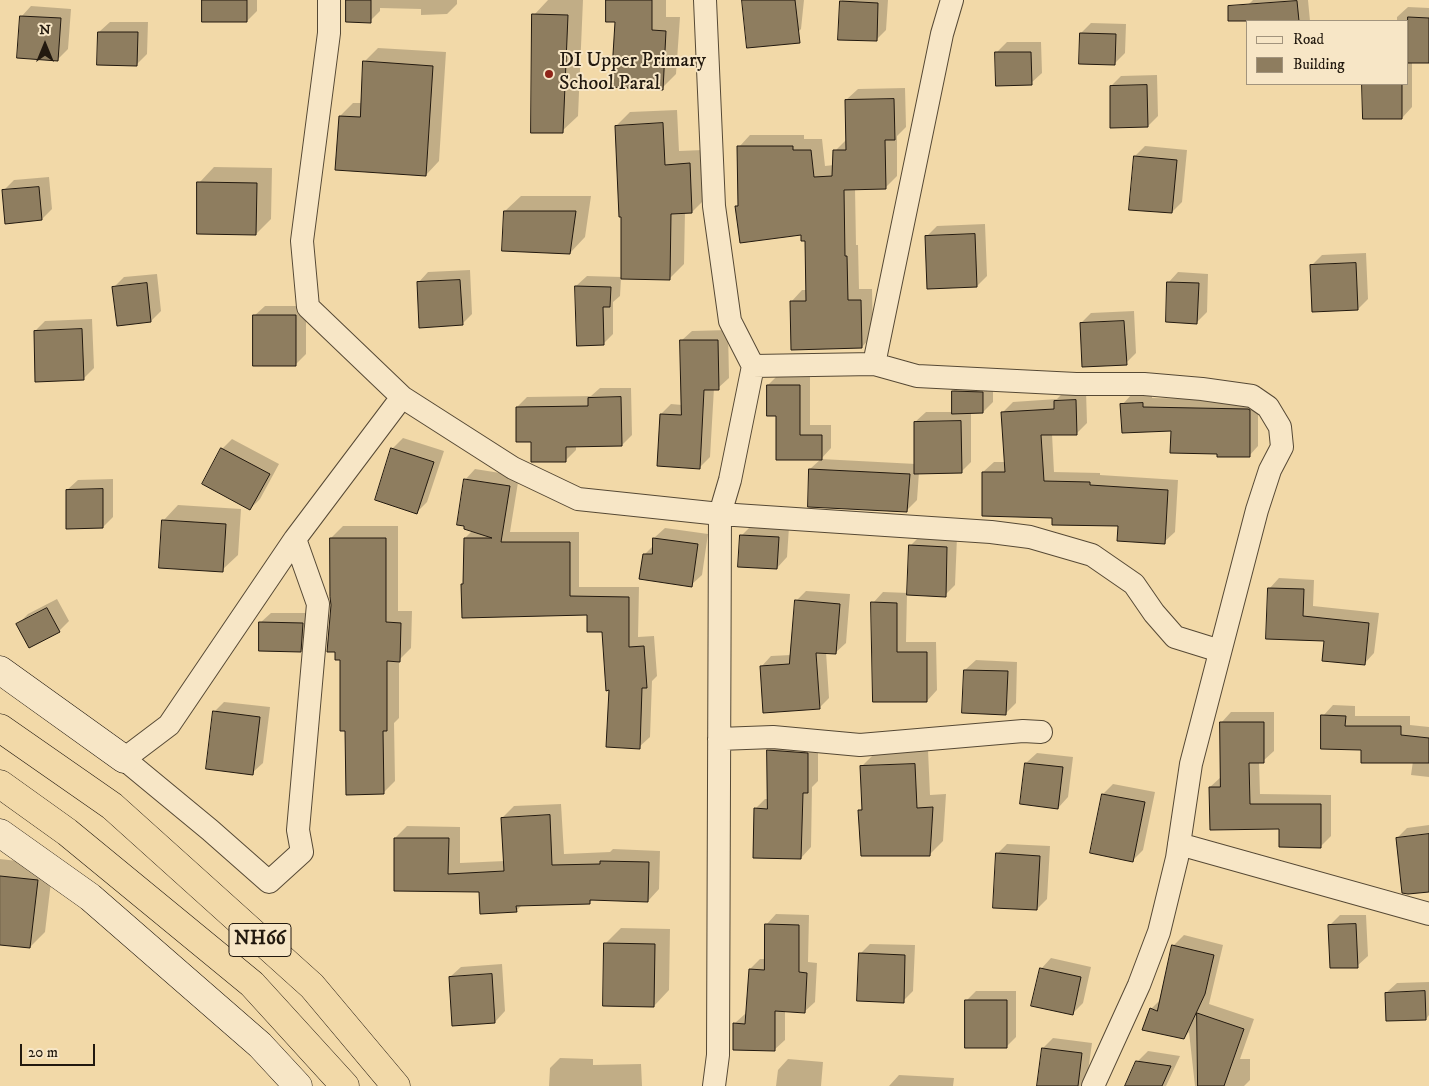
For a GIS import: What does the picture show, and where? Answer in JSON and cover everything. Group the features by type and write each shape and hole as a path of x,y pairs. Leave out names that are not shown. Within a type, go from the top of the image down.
{"highway":[{"name":"NH66","path":"0,728 112,806 312,986 396,1086"},
{"name":"NH66","path":"0,784 67,832 252,984 345,1086"}],"street":[{"path":"329,0 329,34 302,241 308,307 402,398 513,468 578,500 720,514 991,532 1030,537 1092,555 1134,584 1154,613 1175,636 1220,651"},
{"path":"705,0 714,206 730,321 753,366 730,480 720,514 718,1055 714,1086"},
{"path":"874,364 942,34 952,0"},
{"path":"753,366 874,364 917,376 1076,384 1144,384 1202,389 1252,396 1268,407 1280,427 1282,447 1270,470 1257,510 1191,764 1179,844 1159,932 1139,985 1093,1086"},
{"path":"124,759 169,725 295,539 402,398"},
{"path":"0,670 124,759 269,882 302,852 298,830 318,604 295,539"},
{"path":"719,739 773,737 860,745 1023,731 1041,732"},
{"path":"0,834 90,897 260,1045 298,1086"},
{"path":"1179,844 1429,914"}],"building":[{"path":"202,0 247,0 247,22 202,22"},
{"path":"346,0 371,0 371,23 346,22"},
{"path":"606,0 652,0 652,30 666,31 663,90 611,87 615,22 606,22"},
{"path":"742,0 795,0 800,43 747,48"},
{"path":"840,1 878,3 877,41 838,40"},
{"path":"1297,1 1299,20 1228,21 1228,6"},
{"name":"DI Upper Primary School Paral","path":"532,14 568,15 563,133 531,133"},
{"path":"20,16 61,18 58,61 17,58"},
{"path":"1408,17 1429,18 1429,63 1409,63"},
{"path":"98,32 138,32 137,66 97,65"},
{"path":"1080,33 1116,34 1115,65 1079,64"},
{"path":"995,52 1031,52 1032,85 996,86"},
{"path":"363,61 433,66 426,176 335,170 339,116 360,117"},
{"path":"1147,85 1148,127 1110,128 1110,86"},
{"path":"1362,85 1402,85 1402,119 1363,119"},
{"path":"894,99 895,140 885,140 886,189 844,190 848,300 861,300 862,348 791,350 790,301 806,301 805,241 801,241 801,235 740,243 735,206 738,206 737,146 793,146 793,150 811,150 814,177 832,176 833,150 846,150 845,100"},
{"path":"663,123 665,165 690,163 692,213 671,214 670,280 621,279 621,217 619,217 615,126"},
{"path":"1134,156 1177,160 1172,213 1129,210"},
{"path":"197,182 257,183 256,235 197,234"},
{"path":"39,187 42,220 5,224 2,190"},
{"path":"504,211 576,211 570,254 502,251"},
{"path":"975,234 977,287 927,289 925,236"},
{"path":"1356,263 1358,310 1312,312 1310,265"},
{"path":"460,280 463,325 419,328 417,282"},
{"path":"1167,282 1199,283 1197,324 1166,322"},
{"path":"147,283 151,322 117,326 112,287"},
{"path":"575,286 611,287 610,307 603,307 604,345 577,346"},
{"path":"253,315 296,315 296,366 253,366"},
{"path":"1124,321 1127,365 1082,367 1080,323"},
{"path":"82,329 84,380 35,382 34,331"},
{"path":"680,340 718,340 719,390 704,390 700,469 657,466 660,414 681,415"},
{"path":"767,385 800,385 800,435 822,435 822,460 776,460 776,416 767,416"},
{"path":"952,391 983,392 983,413 952,414"},
{"path":"621,397 622,446 566,447 566,462 531,462 531,442 516,442 516,407 588,406 588,398"},
{"path":"1076,400 1077,435 1041,435 1044,481 1090,482 1090,485 1168,490 1165,544 1117,541 1118,526 1052,525 1052,518 982,516 982,472 1005,472 1001,412 1054,409 1054,401"},
{"path":"1143,403 1143,407 1250,410 1250,457 1217,457 1217,454 1170,453 1171,431 1122,433 1120,404"},
{"path":"961,421 962,473 914,474 914,422"},
{"path":"221,448 270,474 250,510 202,484"},
{"path":"391,448 434,462 417,514 375,500"},
{"path":"809,469 910,474 907,512 808,507"},
{"path":"464,479 510,486 501,542 570,542 570,596 629,597 629,647 644,646 647,688 642,688 640,749 606,747 609,690 606,691 602,632 587,632 587,615 462,618 461,584 463,584 464,538 492,538 457,525"},
{"path":"103,489 103,528 66,529 66,490"},
{"path":"162,520 226,524 223,572 159,568"},
{"path":"740,535 779,537 777,569 738,567"},
{"path":"330,538 386,538 386,622 401,623 400,662 387,661 387,731 383,731 384,794 346,795 345,731 340,731 340,660 335,660 335,652 327,652 331,605"},
{"path":"653,538 698,544 692,587 639,579 643,554 652,554"},
{"path":"909,545 947,547 946,597 907,595"},
{"path":"1268,588 1304,589 1303,616 1369,623 1365,665 1322,661 1324,641 1266,639"},
{"path":"795,600 840,604 836,654 816,653 820,709 763,713 760,666 789,664"},
{"path":"871,602 897,603 897,652 927,652 927,702 873,702"},
{"path":"47,608 60,632 29,648 16,624"},
{"path":"259,622 303,623 301,652 259,651"},
{"path":"964,670 1008,671 1006,715 962,713"},
{"path":"213,711 260,717 253,775 206,769"},
{"path":"1321,715 1346,716 1345,726 1401,726 1401,735 1429,738 1429,763 1361,763 1361,750 1321,749"},
{"path":"1220,722 1264,722 1264,763 1249,763 1250,804 1321,804 1321,848 1279,847 1279,829 1210,830 1209,787 1220,787"},
{"path":"767,750 808,753 808,793 803,793 801,859 753,858 754,808 767,809"},
{"path":"1025,763 1063,767 1058,809 1020,804"},
{"path":"915,764 917,808 933,807 930,856 861,856 858,810 862,810 860,766"},
{"path":"1102,794 1145,802 1133,862 1090,853"},
{"path":"550,815 552,865 600,864 600,861 649,862 648,902 590,900 590,904 516,906 517,912 480,914 479,892 394,891 394,838 449,838 448,874 504,871 501,818"},
{"path":"1429,834 1429,892 1402,893 1396,838"},
{"path":"996,853 1040,856 1037,910 993,908"},
{"path":"0,876 38,880 30,948 0,945"},
{"path":"765,924 799,925 799,972 807,973 805,1013 775,1011 775,1051 733,1050 733,1023 745,1024 749,969 764,970"},
{"path":"1356,924 1358,968 1330,968 1328,925"},
{"path":"604,943 655,944 654,1007 603,1006"},
{"path":"1172,945 1214,955 1205,994 1184,1039 1142,1030 1150,1008 1157,1011"},
{"path":"859,953 905,955 904,1003 857,1001"},
{"path":"1040,968 1081,977 1073,1015 1031,1006"},
{"path":"492,974 495,1023 452,1026 449,977"},
{"path":"1425,991 1426,1020 1386,1021 1385,993"},
{"path":"965,1000 1007,1000 1007,1048 965,1048"},
{"path":"1197,1013 1244,1029 1224,1086 1198,1086"},
{"path":"1042,1048 1082,1053 1078,1086 1037,1086"},
{"path":"1136,1061 1171,1066 1162,1086 1125,1086"}],"place":[{"name":"DI Upper Primary School Paral","path":"549,74"}]}
